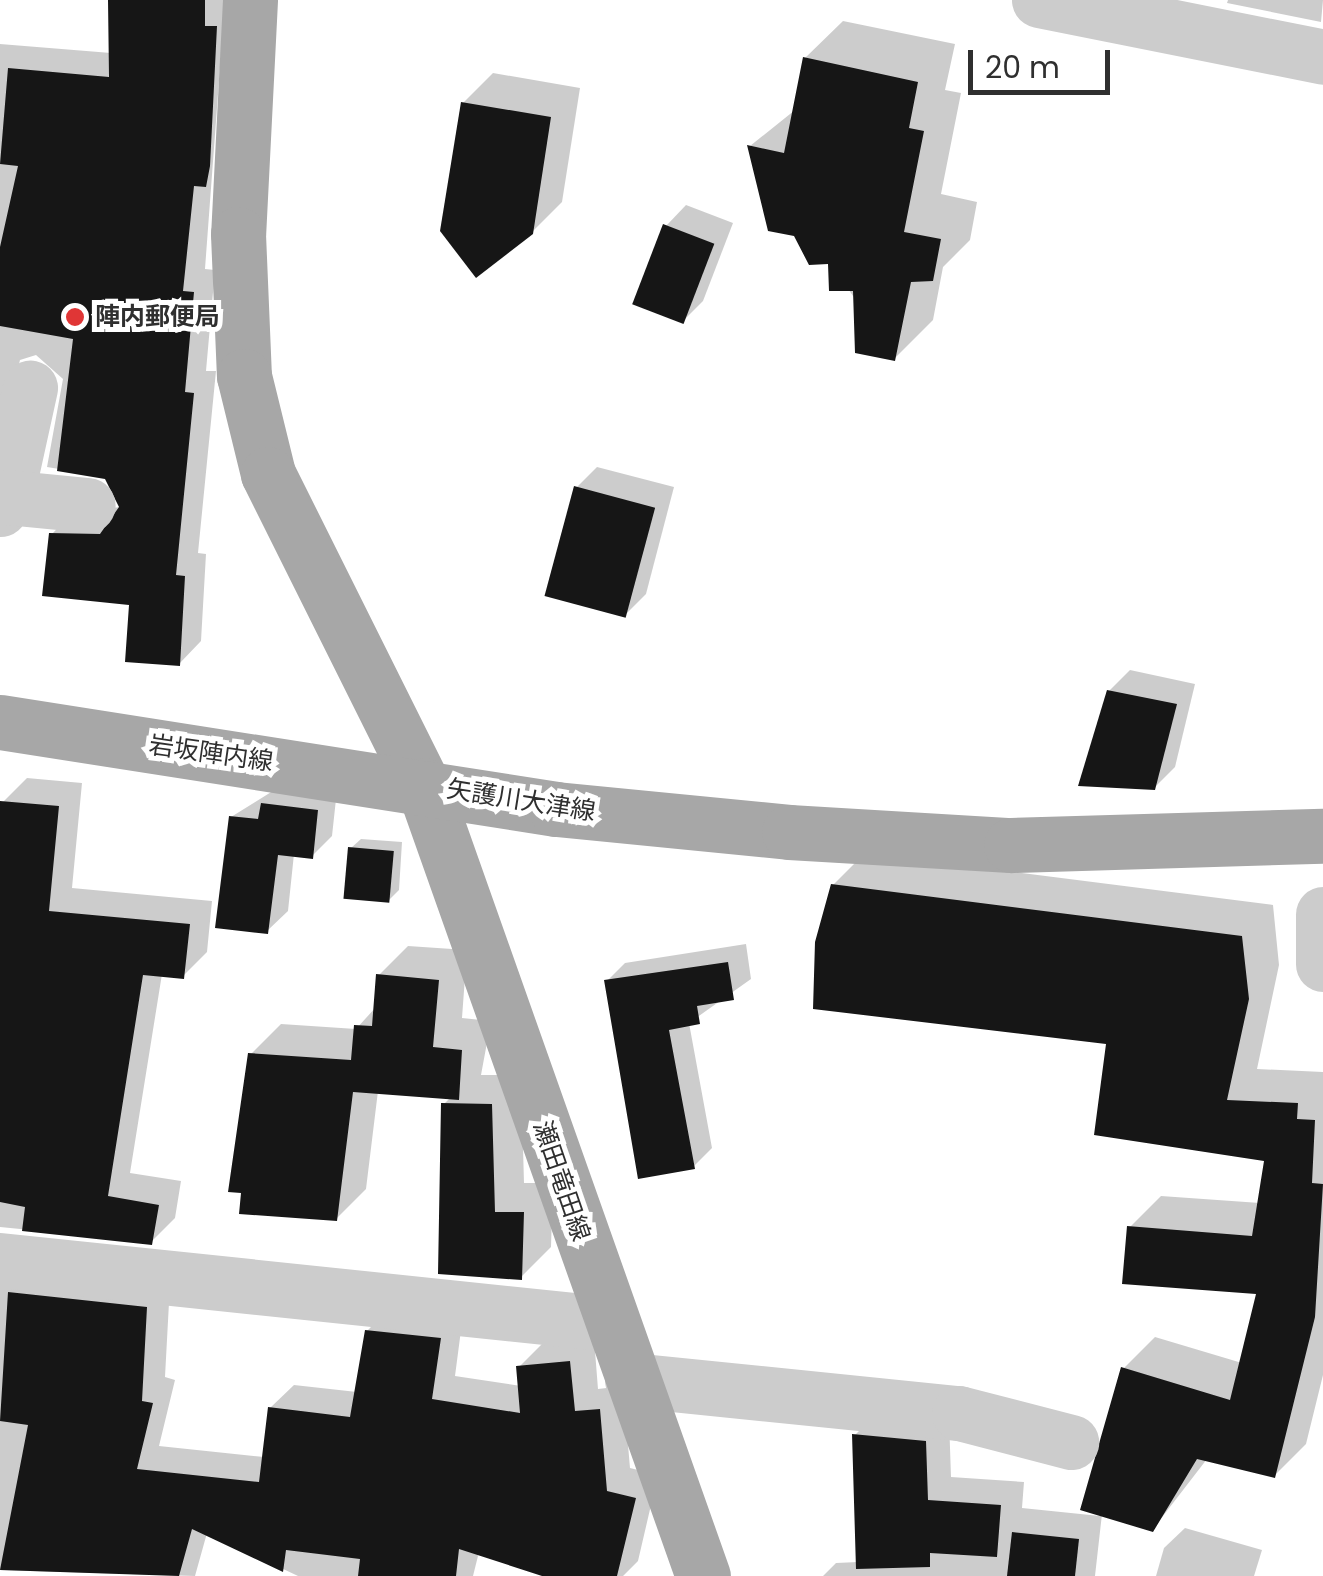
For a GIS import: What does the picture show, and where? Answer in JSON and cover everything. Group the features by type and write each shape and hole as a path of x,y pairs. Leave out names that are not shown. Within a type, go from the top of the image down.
{"main road":[{"name":"矢護川大津線","path":"250,0 238,234 244,376 268,474 422,786 576,811 993,844 1323,836"},
{"name":"岩坂陣内線","path":"0,722 422,786"},
{"name":"瀬田竜田線","path":"422,786 703,1576"}],"street":[{"path":"1039,0 1323,57"},
{"path":"30,388 3,503 88,505"},
{"path":"1323,914 1323,964"},
{"path":"0,1260 611,1324"},
{"path":"632,1380 959,1413 1071,1442"}],"building":[{"path":"108,0 205,0 205,26 217,26 210,166 206,187 194,186 183,291 194,292 185,392 194,393 176,575 185,576 180,666 125,662 129,605 42,596 49,533 100,534 119,507 105,479 57,471 73,339 0,326 0,247 18,166 0,164 8,68 109,77"},
{"path":"803,57 918,82 909,128 924,131 904,232 941,239 933,281 911,282 895,361 855,353 853,291 829,291 828,264 809,265 794,236 768,231 747,145 784,153"},
{"path":"461,102 551,117 533,234 476,278 440,231"},
{"path":"663,224 714,244 684,324 632,304"},
{"path":"574,486 655,508 626,618 544,596"},
{"path":"1107,690 1177,704 1155,790 1078,786"},
{"path":"0,801 59,806 49,911 190,924 184,979 143,975 108,1196 159,1205 152,1245 22,1231 25,1207 0,1202"},
{"path":"261,803 318,810 313,859 278,855 268,934 215,928 229,816 258,819"},
{"path":"348,847 394,851 389,903 343,899"},
{"path":"831,884 1242,936 1249,999 1227,1100 1298,1103 1297,1119 1315,1120 1312,1183 1323,1184 1315,1317 1275,1478 1197,1459 1153,1532 1080,1510 1121,1367 1230,1400 1256,1294 1122,1284 1127,1226 1252,1236 1264,1161 1094,1135 1106,1044 813,1009 815,942"},
{"path":"728,962 734,1000 697,1006 700,1024 669,1030 695,1169 638,1179 604,980"},
{"path":"376,974 439,980 433,1047 462,1050 459,1100 353,1092 337,1221 239,1214 241,1193 228,1192 248,1053 351,1060 354,1025 372,1026"},
{"path":"441,1103 492,1104 495,1212 524,1212 522,1280 438,1274"},
{"path":"8,1292 147,1307 142,1401 153,1403 137,1469 259,1482 268,1407 350,1417 365,1330 441,1338 432,1399 520,1413 516,1366 570,1361 575,1411 600,1409 607,1491 636,1498 617,1576 542,1576 459,1549 456,1576 358,1576 360,1559 286,1550 283,1572 192,1529 179,1576 0,1570 28,1425 0,1421"},
{"path":"852,1434 926,1441 928,1500 1001,1505 997,1557 930,1553 930,1567 856,1569"},
{"path":"1012,1532 1079,1539 1075,1576 1007,1576"}],"place":[{"name":"陣内郵便局","path":"75,317"}]}
